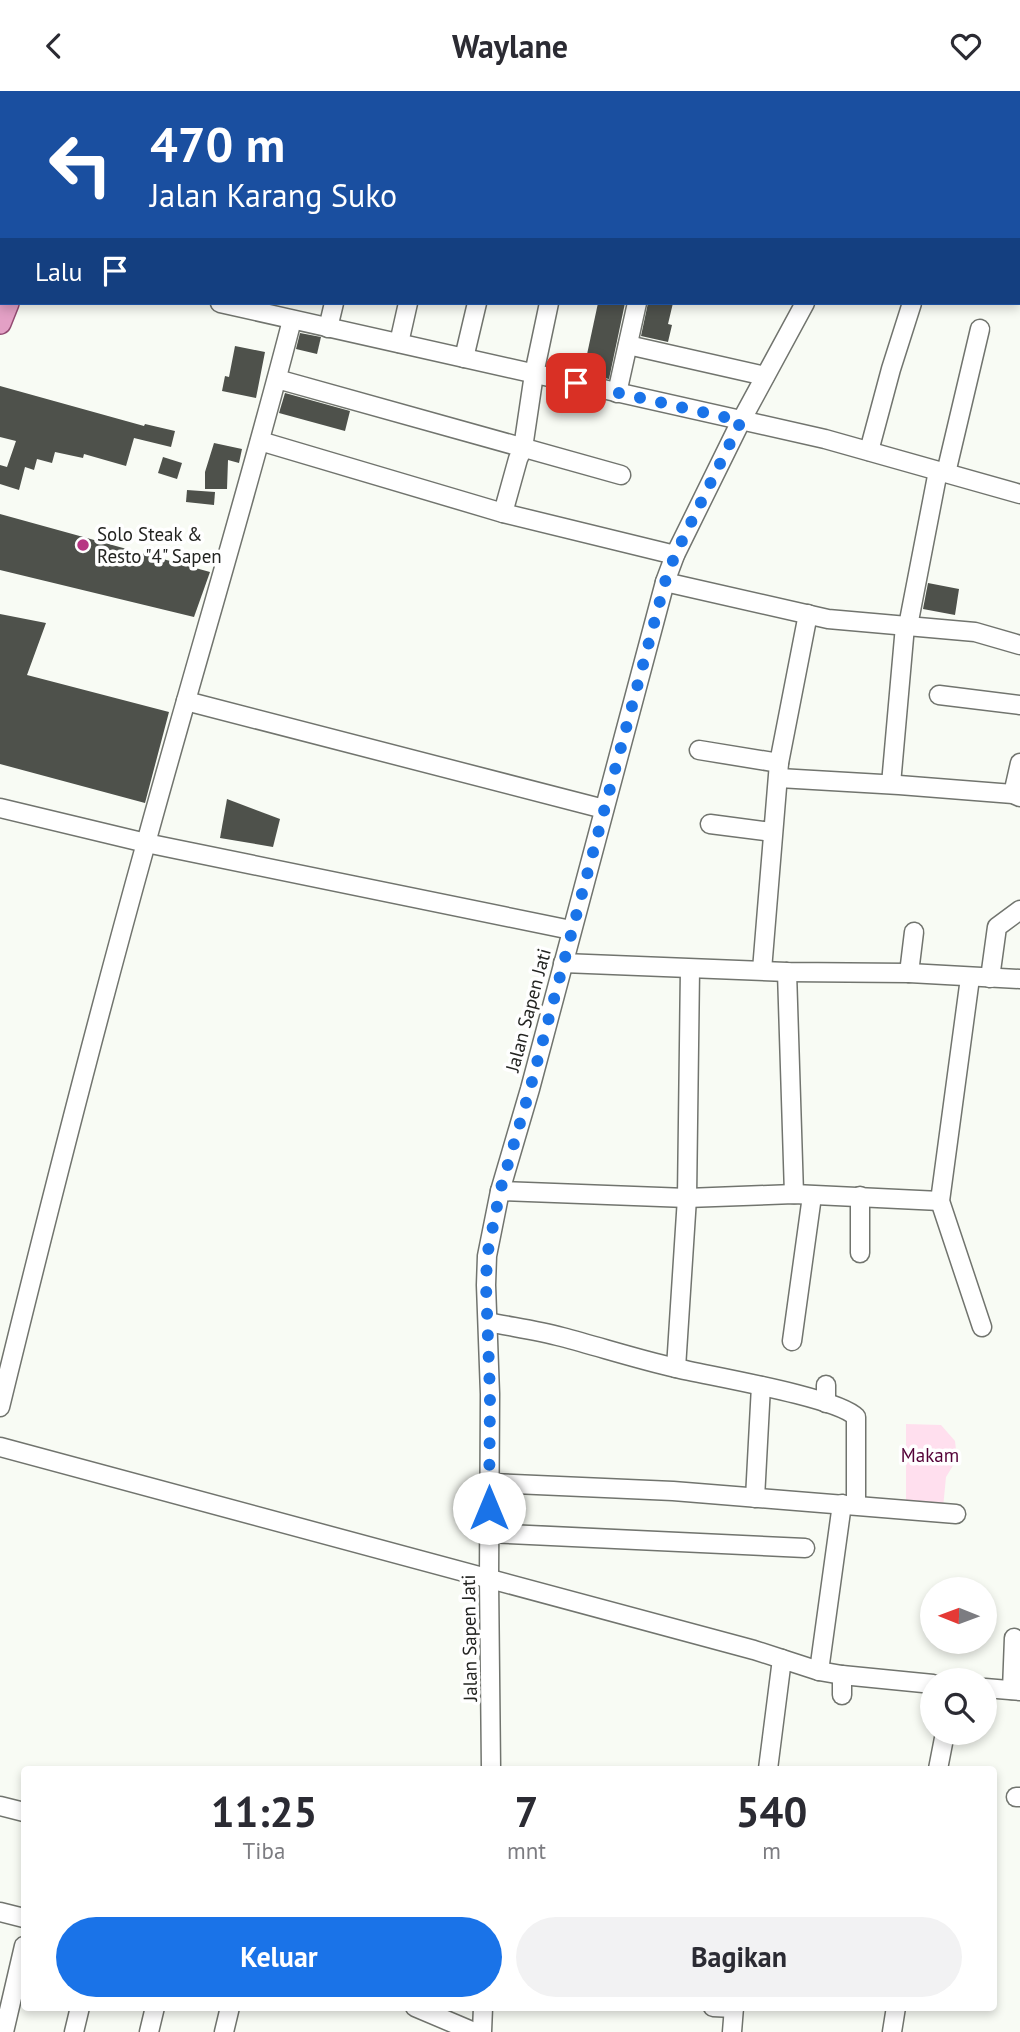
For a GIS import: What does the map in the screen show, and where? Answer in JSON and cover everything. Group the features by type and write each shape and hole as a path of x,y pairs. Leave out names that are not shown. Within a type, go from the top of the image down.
{"main road":[{"path":"0,323 7,305"}],"street":[{"path":"240,305 269,308 292,320 869,451 1020,493"},
{"path":"328,328 334,305"},
{"path":"399,344 408,305"},
{"path":"464,358 477,305"},
{"path":"503,513 523,448 534,374 549,305"},
{"path":"617,393 637,305"},
{"name":"Jalan Sapen Jati","path":"491,1766 487,1256 500,1191 665,582 675,555 741,421 804,305"},
{"path":"869,451 911,305"},
{"path":"0,1408 51,1197 146,843 292,320"},
{"path":"891,784 906,626 942,472 980,329"},
{"path":"628,345 765,376"},
{"path":"277,379 621,475"},
{"path":"260,440 503,513 675,555"},
{"path":"665,582 839,621 975,632 1020,645"},
{"path":"762,971 779,771 808,614"},
{"path":"939,695 1020,705"},
{"path":"186,701 604,809"},
{"path":"699,750 779,771 1016,795 1020,763"},
{"path":"0,808 146,843 570,930"},
{"path":"710,824 772,832"},
{"path":"990,978 997,927 1020,910"},
{"path":"909,973 914,932"},
{"path":"563,963 787,972 909,973 1020,979"},
{"path":"676,1368 687,1198 690,969"},
{"path":"787,972 803,1195 792,1341"},
{"path":"970,978 940,1201 982,1327"},
{"path":"500,1191 687,1198 860,1196 940,1201"},
{"path":"860,1196 860,1253"},
{"path":"488,1322 560,1336 676,1368 761,1386 825,1403 856,1417 849,1505 819,1671"},
{"path":"825,1403 826,1385"},
{"path":"755,1498 761,1386"},
{"path":"0,1447 819,1671 920,1683"},
{"path":"490,1483 673,1491 956,1514"},
{"path":"489,1533 805,1548"},
{"path":"997,1689 1016,1690 1014,1638"},
{"path":"768,1766 782,1659"},
{"path":"842,1675 842,1695"},
{"path":"939,1766 943,1745"},
{"path":"0,1806 21,1811"},
{"path":"0,1912 21,1917"},
{"path":"4,2032 21,1959"},
{"path":"74,2032 79,2011"},
{"path":"149,2032 154,2011"},
{"path":"224,2032 229,2011"},
{"path":"424,2011 474,2032"},
{"path":"482,2032 483,2011"},
{"path":"733,2032 734,2011"},
{"path":"892,2032 896,2011"}],"green space":[{"name":"Makam","path":"906,1424 941,1425 955,1441 957,1459 946,1477 943,1508 906,1505"}],"building":[{"path":"598,305 625,305 609,379 583,373"},
{"path":"648,305 673,305 668,324 672,325 668,342 641,336"},
{"path":"300,333 321,337 317,354 296,349"},
{"path":"235,346 265,352 256,398 222,391 225,376 229,377"},
{"path":"0,386 144,426 145,424 175,431 171,447 134,438 126,466 84,454 83,458 55,452 52,463 37,459 34,470 25,467 19,490 0,484 0,465 7,467 16,441 0,437"},
{"path":"285,393 350,411 345,431 279,413"},
{"path":"214,443 242,449 239,463 228,460 227,489 205,489 205,472"},
{"path":"163,457 182,463 177,479 158,473"},
{"path":"187,490 215,492 214,505 186,502"},
{"path":"0,514 210,572 194,617 0,570"},
{"path":"928,583 959,589 955,615 923,609"},
{"path":"0,614 46,623 27,675 169,712 145,803 0,764"},
{"path":"227,799 280,819 273,847 220,838"}],"place":[{"name":"Solo Steak & Resto \"4\" Sapen","path":"83,545"}],"route":[{"path":"489,1508 487,1256 500,1191 530,1089 570,930 665,582 675,555 741,421 576,383"}]}
